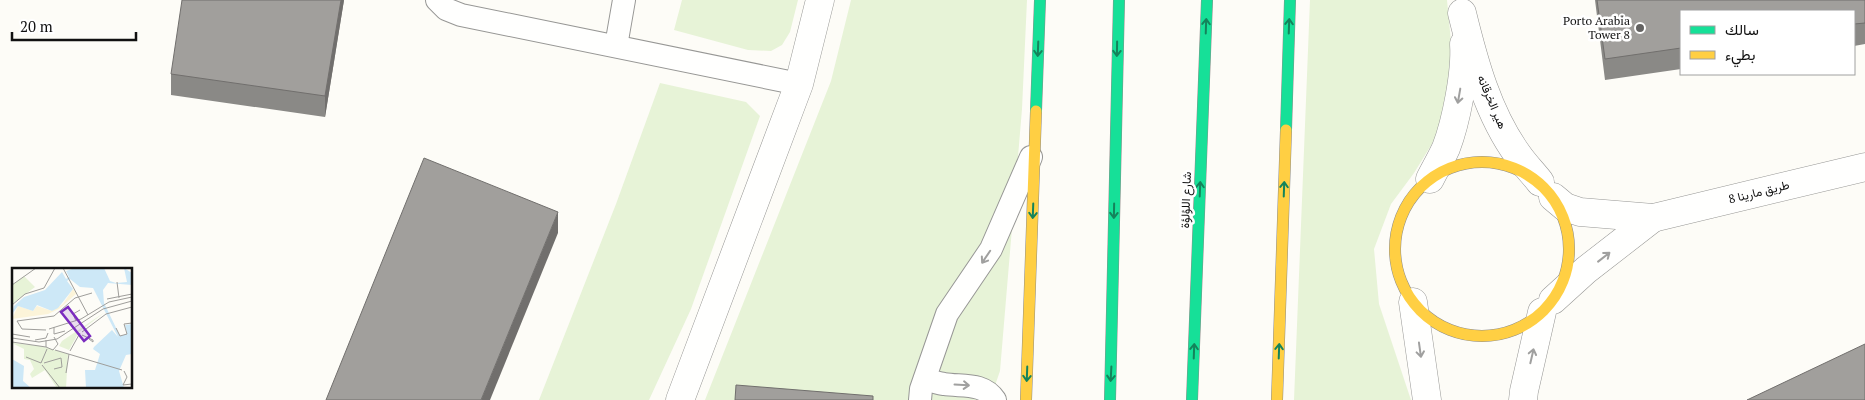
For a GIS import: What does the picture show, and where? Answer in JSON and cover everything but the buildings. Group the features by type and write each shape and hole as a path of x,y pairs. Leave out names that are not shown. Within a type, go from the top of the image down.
{"main road":[{"path":"1026,400 1040,0"},
{"path":"1110,400 1119,0"},
{"name":"شارع اللؤلؤة","path":"1192,400 1207,0"},
{"path":"1277,400 1290,0"},
{"path":"1466,163 1505,164 1547,190 1564,216 1569,259 1564,280 1547,306 1522,326 1499,334 1475,335 1451,330 1430,318 1413,302 1402,282 1396,260 1396,237 1402,215 1414,195 1430,180 1466,163"}],"street":[{"path":"680,400 799,84 820,0"},
{"name":"هير الخرقانه","path":"1430,180 1446,147 1462,80 1464,47 1461,7"},
{"name":"هير الخرقانه","path":"1461,7 1473,58 1492,107 1517,154 1547,190"},
{"name":"طريق مارينا 8","path":"1547,190 1565,207 1580,212 1653,218 1865,167"},
{"name":"طريق مارينا 8","path":"1547,306 1586,270 1653,218"},
{"path":"1413,302 1427,400"},
{"path":"1523,400 1547,306"}],"lane":[{"path":"437,0 446,9 461,14 799,84"},
{"path":"616,46 624,0"},
{"path":"922,390 947,314 991,249 1035,148"},
{"path":"922,390 944,384 973,386 991,394 995,400"}],"green space":[{"path":"682,0 798,0 790,32 782,45 771,51 748,50 674,30"},
{"path":"851,0 1027,0 1022,109 1000,371 990,400 705,400 831,81"},
{"path":"1310,0 1447,0 1451,42 1449,78 1438,134 1414,173 1391,204 1374,249 1379,304 1411,400 1294,400"},
{"path":"660,83 746,102 760,116 691,309 649,400 539,400 616,204"}],"traffic: fast":[{"path":"1036,111 1040,0"},
{"path":"1110,400 1119,0"},
{"path":"1192,400 1207,0"},
{"path":"1286,130 1290,0"}],"traffic: slow":[{"path":"1026,400 1036,111"},
{"path":"1277,400 1286,130"},
{"path":"1482,162 1499,164 1515,169 1537,182 1549,194 1565,224 1569,249 1567,266 1562,282 1549,304 1537,316 1507,332 1482,336 1465,334 1449,329 1427,316 1415,304 1399,274 1395,249 1397,232 1402,216 1415,194 1427,182 1457,166 1482,162"}],"place":[{"name":"Porto Arabia Tower 8","path":"1640,28"}]}
